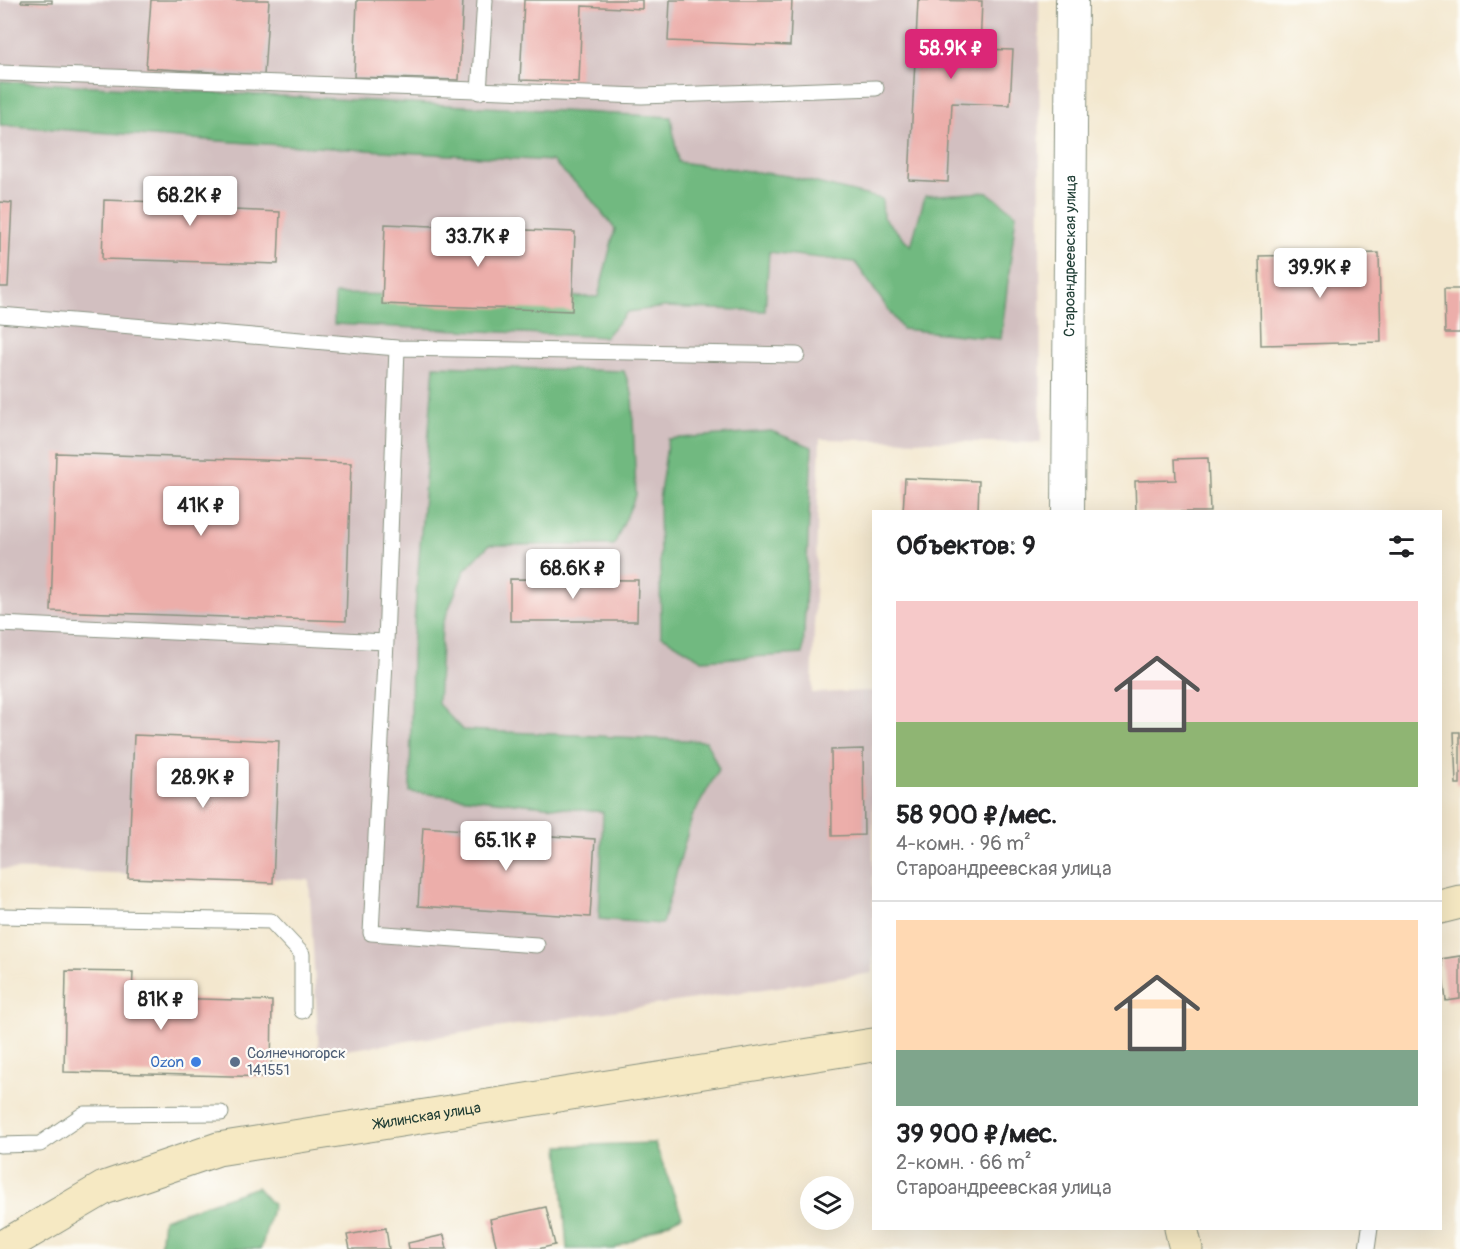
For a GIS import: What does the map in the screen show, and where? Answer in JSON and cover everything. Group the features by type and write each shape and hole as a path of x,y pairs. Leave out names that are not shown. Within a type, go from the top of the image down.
{"main road":[{"path":"1442,906 1460,902"},
{"name":"Жилинская улица","path":"4,1241 104,1188 219,1149 872,1045"},
{"path":"1181,1230 1186,1249"}],"street":[{"name":"Староандреевская улица","path":"1068,510 1072,0"}],"lane":[{"path":"478,92 485,0"},
{"path":"0,73 478,92 642,96 876,88"},
{"path":"0,315 397,348 797,355"},
{"path":"397,348 386,642 371,933 537,945"},
{"path":"0,624 386,642"},
{"path":"0,916 272,921 302,954 302,1011"},
{"path":"0,1145 40,1144 84,1114 221,1113"},
{"path":"1367,1249 1370,1230"}],"shaded area":[{"path":"0,0 1039,0 1041,443 820,439 812,693 872,691 872,973 319,1054 309,880 0,869"}],"green space":[{"path":"0,81 671,117 678,162 788,176 882,199 883,217 911,246 925,196 987,192 1016,214 1001,339 902,329 855,262 769,252 765,311 665,307 627,312 605,337 334,324 335,294 598,297 615,229 586,193 552,161 248,143 0,125"},
{"path":"434,366 624,371 632,393 636,495 614,545 489,545 464,571 442,626 438,704 463,730 706,741 719,769 692,817 662,924 599,919 603,812 410,792 412,650"},
{"path":"771,431 812,447 803,654 702,660 661,635 659,500 668,439"},
{"path":"655,1143 682,1216 614,1249 567,1249 559,1146"},
{"path":"257,1187 273,1205 261,1249 160,1249 163,1219"}],"building":[{"path":"22,0 52,0 52,3 21,2"},
{"path":"151,0 269,0 264,75 146,68"},
{"path":"357,0 463,0 459,80 354,77"},
{"path":"524,0 642,0 642,9 582,6 579,82 520,80"},
{"path":"670,0 792,0 790,46 668,41"},
{"path":"918,0 982,1 980,49 1013,50 1010,105 952,103 948,182 909,180"},
{"path":"159,180 235,182 234,210 280,212 278,264 102,259 104,200 159,202"},
{"path":"0,202 12,203 8,287 0,287"},
{"path":"385,224 575,232 572,311 382,304"},
{"path":"1379,253 1381,342 1261,345 1259,256"},
{"path":"1444,289 1460,289 1460,333 1445,333"},
{"path":"56,453 351,463 346,621 51,611"},
{"path":"1208,458 1210,510 1136,510 1135,481 1176,480 1175,459"},
{"path":"905,478 979,481 978,510 903,510"},
{"path":"510,579 638,580 637,621 510,621"},
{"path":"1454,732 1460,732 1460,784 1456,784"},
{"path":"134,735 279,741 273,883 128,878"},
{"path":"863,749 864,835 832,836 831,750"},
{"path":"423,827 595,839 590,917 418,906"},
{"path":"1460,956 1460,999 1446,1001 1442,959"},
{"path":"66,971 133,972 132,997 272,1001 271,1077 64,1072"},
{"path":"546,1207 555,1245 538,1249 497,1249 490,1219"},
{"path":"386,1228 389,1249 350,1249 347,1235"},
{"path":"444,1235 447,1249 409,1249 408,1243"}],"place":[{"name":"Ozon","path":"196,1062"},
{"name":"Солнечногорск 141551","path":"235,1062"}]}
